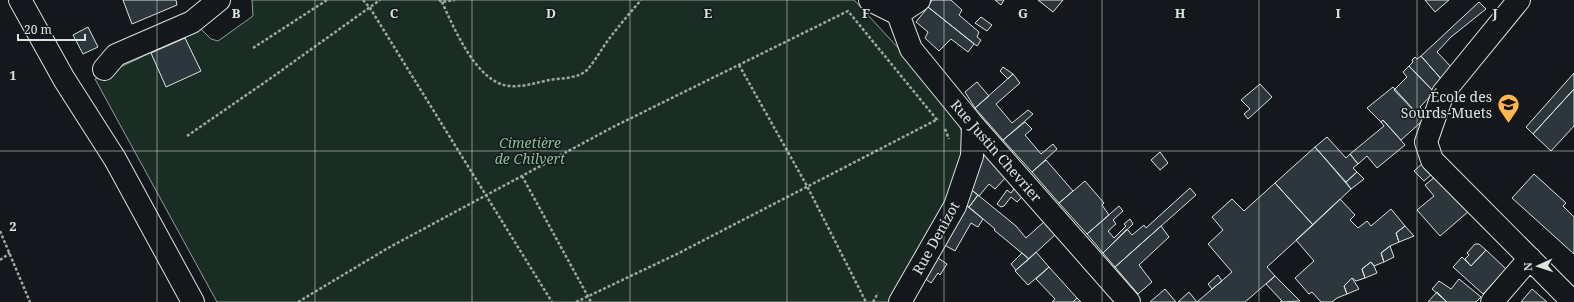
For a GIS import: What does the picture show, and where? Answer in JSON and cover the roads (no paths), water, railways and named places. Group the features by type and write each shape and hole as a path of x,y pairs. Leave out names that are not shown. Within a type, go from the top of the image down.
{"street":[{"path":"20,0 64,79 115,159 193,302"},
{"path":"104,69 116,55 192,22 219,0"},
{"path":"870,0 897,7 919,0"},
{"path":"1519,0 1443,93 1426,142 1432,160 1573,302"},
{"name":"Rue Justin Chevrier","path":"897,7 911,49 973,125 1129,302"},
{"name":"Rue Denizot","path":"900,302 956,206 972,156 973,125"},
{"path":"1492,302 1530,258"}],"place":[{"name":"École des Sourds-Muets","path":"1508,124"}],"park label":[{"name":"Cimetière de Chilvert","path":"530,152"}]}
